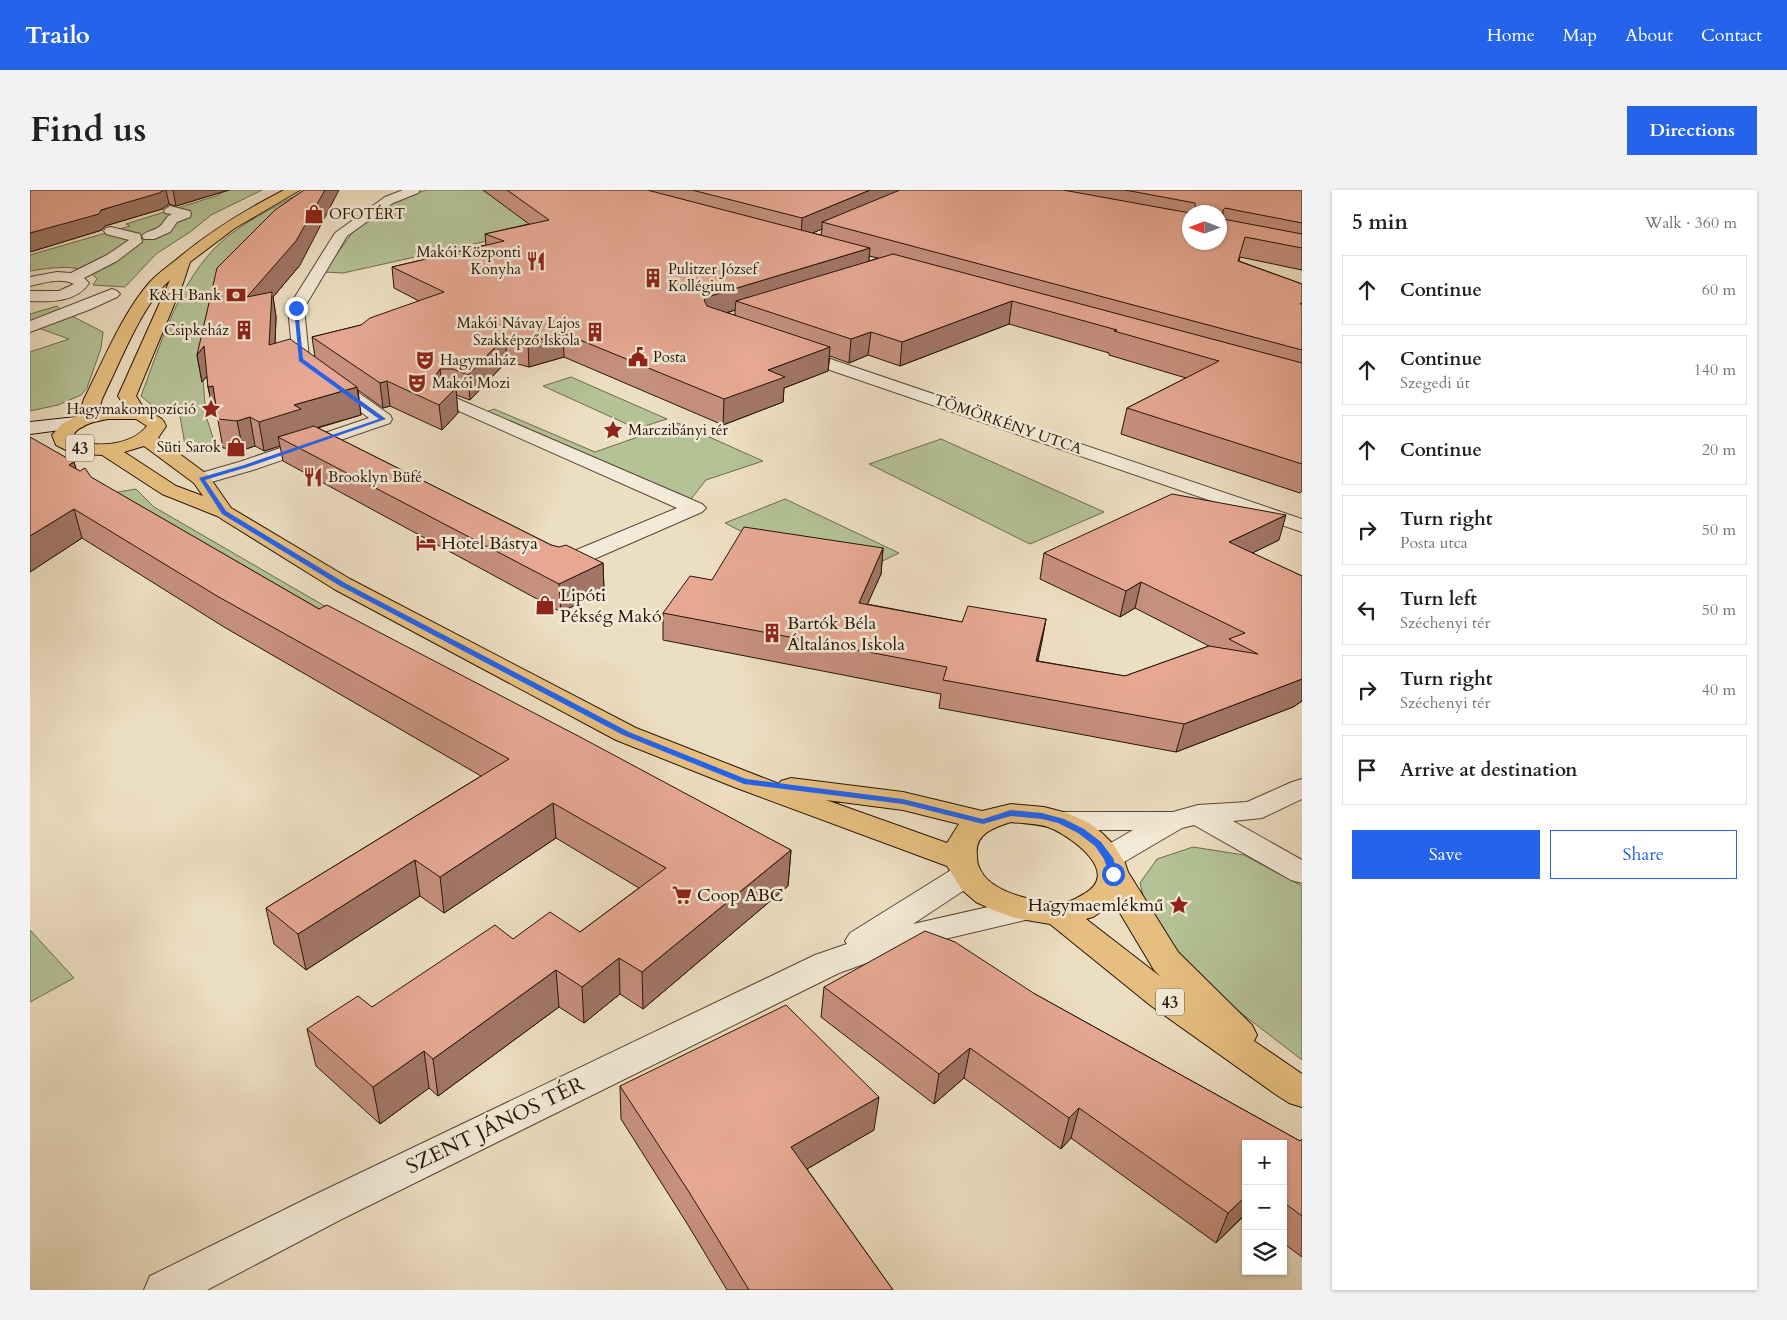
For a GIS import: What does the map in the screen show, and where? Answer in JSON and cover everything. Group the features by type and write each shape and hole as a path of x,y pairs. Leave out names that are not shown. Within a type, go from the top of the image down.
{"main road":[{"name":"43","path":"82,420 140,306 156,284 203,244 252,210 294,190"},
{"path":"146,438 154,432 157,426 156,421 139,414 127,396 176,283 182,262"},
{"name":"43","path":"139,414 114,413 82,420 66,429 62,435 63,441 79,448 106,449 128,445 146,438 202,479 224,512"},
{"name":"43","path":"106,449 169,490 224,512 342,584 626,734 963,866 980,889 1000,901 1023,910 1056,913 1080,910 1097,901 1109,889 1111,866"},
{"name":"43","path":"744,781 903,801 983,821"},
{"name":"43","path":"963,866 962,844 969,831 983,821 1011,813 1042,816 1061,821 1081,831 1098,844 1166,961 1295,1088"},
{"name":"43","path":"1056,913 1162,996 1295,1088"}],"street":[{"path":"202,479 383,419 301,360 296,308 342,233 389,200 414,190"},
{"path":"30,296 71,287 140,238 165,229 172,220 185,214 170,210"},
{"path":"111,231 140,238"},
{"path":"30,282 54,278 71,287 133,296"},
{"path":"71,287 86,306"},
{"path":"30,327 112,294"},
{"name":"TÖMÖRKÉNY UTCA","path":"782,348 1302,526"},
{"path":"450,400 695,508 561,565 535,552"},
{"path":"30,428 82,420"},
{"path":"30,440 63,441"},
{"path":"319,441 345,454"},
{"path":"1061,821 1185,817 1252,811 1302,788"},
{"path":"1111,866 1185,817"},
{"path":"1185,817 1302,872"},
{"name":"SZENT JÁNOS TÉR","path":"827,964 963,866"},
{"name":"SZENT JÁNOS TÉR","path":"165,1290 326,1208 827,964 905,936 1023,910"}],"green space":[{"path":"226,190 262,190 211,215 190,232 156,254 125,287 93,285 97,279 84,270 75,268 30,271 30,255 130,226 126,224 219,195"},
{"path":"306,190 201,356 206,416 216,447 185,445 180,416 153,406 141,396 170,319 200,266 222,241 257,217"},
{"path":"426,190 581,190 541,229 343,273 324,272 352,233 395,201"},
{"path":"57,306 62,311 103,332 101,348 87,388 81,395 58,405 30,411 30,352 69,339 30,325 30,314"},
{"path":"571,377 667,419 645,426 629,425 543,386"},
{"path":"494,409 595,452 678,423 763,461 706,480 691,499 486,412"},
{"path":"941,439 1104,512 1030,544 869,464"},
{"path":"136,489 154,507 335,612 297,630 100,495"},
{"path":"785,499 899,553 839,582 725,523"},
{"path":"1193,847 1244,855 1302,886 1302,1060 1193,976 1147,912 1140,883 1157,859"},
{"path":"30,930 74,978 30,1002"}],"building":[{"path":"30,190 164,190 101,210 99,214 30,233"},
{"path":"304,190 325,190 296,241 247,297 272,292 269,345 290,339 357,387 294,405 301,409 259,422 250,417 237,421 218,419 213,386 208,387 204,346 197,355 217,268 275,210"},
{"path":"507,190 647,190 870,248 707,297 704,300 707,306 830,347 768,370 785,377 724,399 563,333 528,343 505,337 468,375 453,369 440,369 436,375 439,380 456,388 439,405 387,381 380,383 312,337 361,325 370,318 444,292 392,267 504,241 485,234 549,220"},
{"path":"692,190 870,190 802,218"},
{"path":"900,190 1063,190 1182,212 1182,250 1227,250 1227,220 1302,234 1302,248 1245,237 1238,261 1302,284 1302,303 1300,304 1302,304 1302,350 822,222"},
{"path":"1125,190 1302,190 1302,223 1227,208 1227,205 1195,205 1195,203"},
{"path":"893,254 1302,363 1302,464 1127,408 1219,361 1114,331 1117,330 1012,301 902,342 871,332 851,339 736,301"},
{"path":"314,426 551,545 559,547 566,545 603,563 559,584 278,437"},
{"path":"30,437 74,462 69,465 80,471 85,468 91,477 319,609 327,605 791,850 642,972 619,958 582,987 556,970 433,1059 424,1051 373,1087 307,1029 358,996 372,1007 495,925 513,939 550,912 580,932 666,868 553,803 440,877 415,860 298,934 266,908 509,759 217,596 74,509 30,536"},
{"path":"1172,494 1286,515 1229,542 1302,576 1302,679 1184,724 943,680 947,667 663,613 690,576 712,580 744,527 883,548 859,603 962,622 968,606 1046,619 1036,661 1125,676 1209,646 1258,654 1229,639 1245,633 1141,582 1126,591 1044,553"},
{"path":"925,931 955,942 1035,994 1300,1141 1302,1139 1302,1216 1287,1205 1287,1140 1242,1140 1242,1200 1228,1213 1079,1108 1069,1118 970,1048 939,1074 824,987"},
{"path":"786,1005 879,1097 791,1147 893,1290 749,1290 689,1192 620,1086"}],"place":[{"name":"OFOTÉRT","path":"314,214"},
{"name":"Makói Központi Konyha","path":"536,261"},
{"name":"Pulitzer József Kollégium","path":"653,278"},
{"name":"K&H Bank","path":"236,295"},
{"name":"Csipkeház","path":"244,330"},
{"name":"Makói Návay Lajos Szakképző Iskola","path":"595,332"},
{"name":"Posta","path":"638,357"},
{"name":"Hagymaház","path":"425,360"},
{"name":"Makói Mozi","path":"417,383"},
{"name":"Hagymakompozíció","path":"211,409"},
{"name":"Marczibányi tér","path":"613,430"},
{"name":"Süti Sarok","path":"236,447"},
{"name":"Brooklyn Büfé","path":"313,477"},
{"name":"Hotel Bástya","path":"426,543"},
{"name":"Lipóti Pékség Makó","path":"545,605"},
{"name":"Bartók Béla Általános Iskola","path":"772,633"},
{"name":"Coop ABC","path":"682,895"},
{"name":"Hagymaemlékmű","path":"1179,905"}],"route":[{"path":"296,308 301,360 383,419 246,466 202,479 224,512 342,584 626,734 744,781 903,801 983,821 1011,813 1042,816 1061,821 1081,831 1098,844 1108,858 1113,874"}]}
